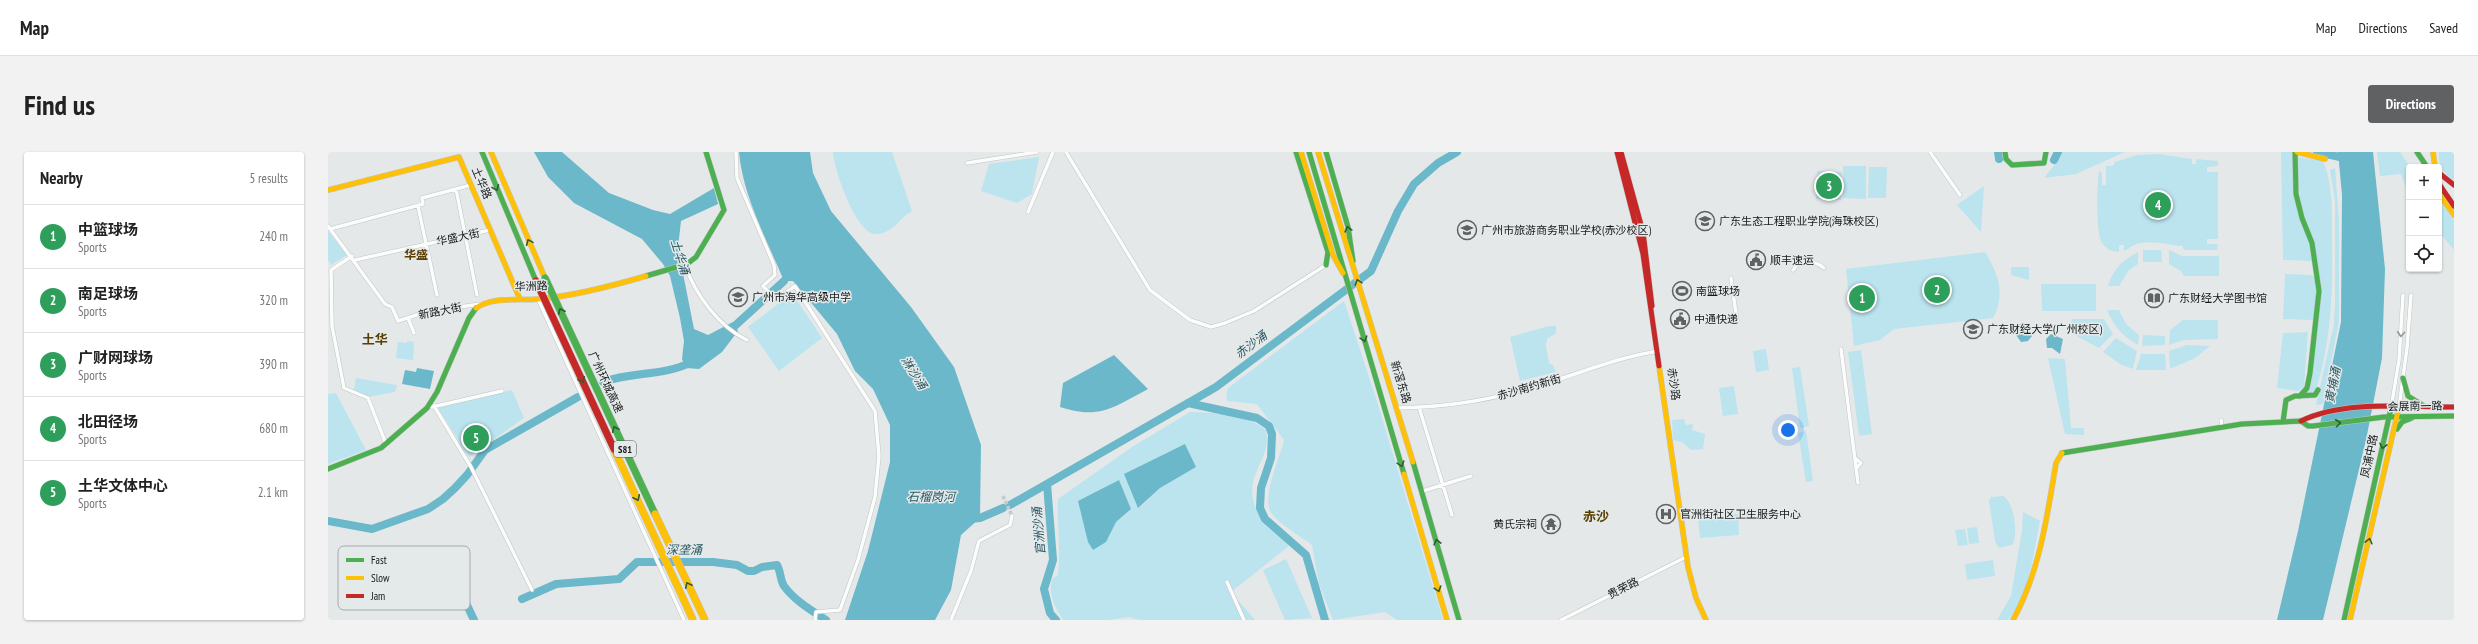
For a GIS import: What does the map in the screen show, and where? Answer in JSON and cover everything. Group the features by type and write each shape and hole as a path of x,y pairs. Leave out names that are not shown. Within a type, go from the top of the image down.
{"main road":[{"name":"广州环城高速","path":"482,152 536,281 693,620"},
{"name":"广州环城高速","path":"491,152 545,278 705,620"},
{"name":"华洲路","path":"482,304 519,298 538,298 564,295 683,266 696,257 724,210 706,152"},
{"path":"1296,152 1328,252 1326,265 1336,263"},
{"path":"1301,152 1336,263 1344,275"},
{"path":"1309,152 1344,275 1447,620"},
{"name":"新滘东路","path":"1318,152 1398,408 1459,620"},
{"path":"1326,152 1350,237 1354,268"},
{"name":"赤沙路","path":"1617,152 1636,223 1652,311 1686,557 1693,587 1706,620"},
{"path":"1621,152 1643,232 1652,297 1652,311"},
{"path":"2005,152 2006,159 2012,165 2044,163 2046,152"},
{"path":"2300,396 2306,388 2310,373 2319,292 2312,243 2302,218 2296,194 2296,152 2325,159"},
{"path":"2417,152 2423,164"},
{"path":"2433,152 2435,164"},
{"name":"土华路","path":"328,190 459,157 519,298"},
{"path":"2442,175 2454,185"},
{"path":"2442,188 2454,206"},
{"path":"2442,198 2454,215"},
{"path":"328,470 372,453 386,444 431,407 469,318 482,304"},
{"path":"2403,378 2404,392 2410,400 2427,408"},
{"path":"2283,422 2286,400 2300,396 2314,395 2318,390"},
{"name":"会展南一路","path":"2454,407 2378,407 2310,415 2301,421 2308,426 2313,426 2390,416 2454,416"},
{"name":"凤浦中路","path":"2344,620 2391,408"},
{"name":"凤浦中路","path":"2350,620 2399,408"},
{"path":"2394,433 2399,424 2418,416"},
{"path":"2013,620 2024,600 2031,581 2059,455 2069,450 2222,424 2301,421"}],"street":[{"path":"736,152 737,178 774,265 775,274 764,286 776,300 794,286 875,411 879,456 875,497 858,560 840,610 816,612 815,620"},
{"path":"967,163 1037,152"},
{"path":"1028,212 1053,152"},
{"path":"1066,152 1150,290 1190,320 1211,327 1225,323 1254,311 1326,265"},
{"path":"1930,152 1960,194"},
{"path":"386,444 368,398 344,388 332,326 329,268 353,258 329,227 418,206 423,204 422,198 471,185"},
{"path":"456,189 477,295"},
{"path":"418,206 437,295"},
{"name":"华盛大街","path":"353,258 490,230"},
{"name":"新路大街","path":"353,258 385,304 392,307 398,321 429,311 482,304"},
{"path":"1793,270 1796,266 1807,262 1816,262 1824,268"},
{"path":"683,266 703,299 723,323 737,335 747,340"},
{"path":"1731,278 1737,321"},
{"name":"凤浦中路","path":"2391,408 2400,346 2403,295"},
{"name":"凤浦中路","path":"2399,408 2410,295"},
{"path":"538,298 684,620"},
{"path":"408,318 414,333"},
{"path":"1841,349 1858,483"},
{"name":"赤沙南约新街","path":"1398,408 1476,402 1549,383 1617,359 1658,351"},
{"path":"502,392 431,407 471,467 532,590"},
{"path":"1419,407 1452,515"},
{"path":"1422,491 1471,476"},
{"path":"951,620 971,571 979,541 1010,525 1012,516"},
{"name":"贵荣路","path":"1560,620 1686,557"},
{"path":"1227,582 1244,620"}],"shaded area":[{"path":"833,152 892,152 912,211 888,231 877,234 869,232 861,224 848,200 837,172"},
{"path":"2060,152 2125,152 2076,174 2044,178 2056,163"},
{"path":"2281,152 2292,152 2295,196 2311,244 2312,261 2283,260"},
{"path":"2377,152 2400,152 2408,164 2406,164 2406,188 2401,174 2380,176"},
{"path":"2439,152 2454,152 2454,180 2450,178 2442,169"},
{"path":"2159,154 2192,159 2192,164 2196,164 2196,159 2218,161 2218,166 2207,167 2207,172 2218,172 2218,239 2207,239 2207,244 2218,244 2217,250 2186,250 2183,249 2183,246 2151,242 2145,242 2132,246 2124,251 2124,245 2119,245 2119,252 2108,249 2104,246 2099,235 2098,227 2097,196 2099,171 2102,173 2102,185 2106,185 2106,166 2113,166 2115,162 2137,155"},
{"path":"1039,157 1032,194 1017,203 981,191 989,164"},
{"path":"2296,157 2323,161 2329,179 2332,207 2332,296 2328,335 2321,374 2315,393 2305,394 2321,288 2317,257 2301,208"},
{"path":"1843,166 1866,166 1866,199 1843,198"},
{"path":"1869,167 1887,167 1886,198 1868,198"},
{"path":"2335,168 2339,221 2339,321 2323,404 2316,405 2334,324 2335,200 2330,170"},
{"path":"1817,171 1842,172 1841,200 1816,199"},
{"path":"1984,186 1981,232 1957,205"},
{"path":"2442,204 2454,220 2454,250 2442,236"},
{"path":"328,231 347,255 331,265 328,260"},
{"path":"2143,250 2161,250 2162,262 2143,262"},
{"path":"2169,250 2182,256 2219,256 2219,276 2184,276 2181,271 2169,264"},
{"path":"1985,252 1997,276 2000,292 1997,309 1993,318 1894,329 1880,340 1854,346 1846,269"},
{"path":"2138,252 2138,264 2129,270 2119,286 2108,286 2115,270 2127,259"},
{"path":"2011,267 2029,267 2029,280 2011,275"},
{"path":"2285,274 2312,275 2315,279 2317,284 2317,296 2313,320 2283,319"},
{"path":"2041,284 2096,284 2096,311 2042,311"},
{"path":"792,293 822,338 779,371 748,327"},
{"path":"1344,301 1376,398 1443,620 1397,620 1385,612 1333,620 1319,584 1312,545 1280,522 1272,514 1269,507 1269,489 1284,440 1257,404 1228,401 1226,398 1228,388"},
{"path":"2107,310 2119,310 2126,324 2139,335 2138,345 2127,338 2119,330"},
{"path":"2072,319 2104,319 2113,334 2099,348 2069,332"},
{"path":"2183,320 2218,320 2218,339 2184,340 2169,345 2170,330"},
{"path":"1549,326 1556,326 1556,333 1547,339 1546,346 1549,363 1553,365 1556,372 1520,381 1510,337"},
{"path":"2308,332 2304,386 2299,391 2277,388 2283,333"},
{"path":"2143,335 2165,336 2165,345 2142,346"},
{"path":"2116,338 2137,351 2133,369 2120,364 2103,352"},
{"path":"407,341 414,342 413,360 396,358 398,342 407,343"},
{"path":"2187,345 2210,346 2195,358 2170,369 2169,351"},
{"path":"1766,349 1769,370 1756,372 1753,351"},
{"path":"1861,350 1872,434 1859,436 1848,352"},
{"path":"2141,354 2165,354 2166,370 2136,370"},
{"path":"2048,358 2065,359 2071,428 2084,428 2084,435 2065,434"},
{"path":"1800,367 1809,426 1800,428 1792,368"},
{"path":"356,378 397,385 395,392 368,397 354,390"},
{"path":"1734,386 1738,414 1723,416 1719,388"},
{"path":"512,390 524,418 469,457 438,408"},
{"path":"336,393 366,450 328,464 328,394"},
{"path":"1190,412 1240,417 1258,424 1266,430 1267,442 1265,452 1253,481 1252,491 1254,504 1261,519 1267,527 1283,538 1289,546 1231,592 1255,620 1140,620 1129,617 1108,620 1063,620 1055,606 1051,590 1052,579 1058,575 1059,566 1058,499 1132,447","holes":["1185,444 1196,467 1160,488 1139,508","1119,480 1131,509 1116,522 1106,542"]},
{"path":"1684,419 1686,425 1693,424 1692,430 1705,434 1703,449 1691,450 1682,442 1673,440 1672,420"},
{"path":"1806,431 1813,481 1806,482 1798,433"},
{"path":"2003,496 2007,499 2013,511 2015,534 2012,545 1999,548 1995,541 1989,501 1991,497"},
{"path":"2023,512 2040,521 2030,573 2021,597 2008,620 1997,620 2011,596 2022,530"},
{"path":"1738,514 1739,535 1700,538 1698,518"},
{"path":"1977,527 1979,543 1969,544 1967,528"},
{"path":"1965,529 1968,545 1958,546 1955,530"},
{"path":"1286,559 1312,618 1285,620 1263,570"},
{"path":"1993,560 1995,576 1967,580 1965,564"}],"water":[{"path":"534,152 562,152 609,193 653,210 670,214 714,188 718,204 681,221 678,248 694,329 708,335 733,322 738,331 722,352 699,369 686,368 682,359 684,341 680,318 670,276 663,264 642,239 574,203 548,177"},
{"name":"石榴岗河","path":"739,152 810,152 813,173 831,211 911,307 954,367 981,445 980,518 961,535 951,590 935,620 845,620 868,551 890,462 890,425 873,389 855,371 837,334 793,281 784,281 763,234 745,185"},
{"name":"黄埔涌","path":"2338,152 2373,152 2385,269 2382,358 2366,440 2323,620 2277,620 2298,531 2341,322 2342,195"},
{"path":"2023,323 2032,336 2028,341 2021,342 2016,335 2017,325"},
{"path":"2051,334 2063,339 2060,354 2052,348 2047,348 2046,339"},
{"path":"1114,355 1148,389 1106,410 1086,412 1074,411 1060,407 1063,383"},
{"path":"417,368 434,371 430,389 402,384 405,370 416,372"},
{"path":"1185,444 1196,467 1160,488 1138,508 1124,474"},
{"path":"1119,480 1131,509 1116,522 1106,542 1093,550 1088,542 1078,501"}],"waterway":[{"name":"赤沙涌","path":"1010,505 1216,387 1371,271 1398,211 1414,184 1438,163 1457,152"},
{"path":"1998,152 1999,159"},
{"path":"2054,160 2058,152"},
{"path":"2317,152 2349,159"},
{"path":"727,333 784,281"},
{"path":"603,382 626,376 660,372 694,361"},
{"path":"328,521 372,529 428,509 443,499 455,488 467,475 485,450 578,397"},
{"path":"1188,403 1257,418 1269,426 1272,434 1271,458 1261,488 1260,508 1265,519 1306,555 1325,620"},
{"name":"官洲沙涌","path":"1047,484 1053,560 1044,589 1050,613 1056,620"},
{"name":"赤沙涌","path":"970,519 980,518 1003,508"},
{"name":"深垄涌","path":"522,599 556,584 619,579 637,562 713,562 737,565 748,571 754,571 762,567 777,565 783,584 788,591 804,605 826,620"},
{"path":"469,610 474,620"}],"tunnel":[{"path":"1003,496 1012,516"}],"traffic: fast":[{"path":"482,152 536,281"},
{"path":"646,276 687,264 696,257 724,210 706,152"},
{"path":"1296,152 1328,252 1326,265"},
{"path":"1309,152 1404,474"},
{"path":"1326,152 1348,227 1353,261"},
{"path":"2005,152 2006,159 2012,165 2044,163 2046,152"},
{"path":"2295,152 2296,194 2302,218 2312,243 2319,291 2310,373 2307,388 2300,396"},
{"path":"2417,152 2425,164"},
{"path":"545,278 655,514"},
{"path":"328,469 381,448 427,408 437,392 469,318 476,308"},
{"path":"2403,378 2408,396 2424,406"},
{"path":"2283,422 2286,400 2295,396 2315,395 2318,390"},
{"path":"2344,620 2391,408"},
{"path":"2301,421 2308,426 2313,426 2384,417 2454,416"},
{"path":"2397,429 2402,422 2412,418"},
{"path":"2062,453 2242,424 2301,421"},
{"path":"1413,462 1459,620"}],"traffic: slow":[{"path":"491,152 545,278"},
{"path":"1301,152 1333,255 1343,273"},
{"path":"1318,152 1413,462"},
{"path":"2297,152 2325,159"},
{"path":"2433,152 2435,164"},
{"path":"328,190 459,157 519,297"},
{"path":"2442,198 2454,215"},
{"path":"476,308 483,304 499,300 552,298 579,293 646,276"},
{"path":"1659,366 1688,567 1696,598 1706,620"},
{"path":"2350,620 2399,407"},
{"path":"614,449 693,620"},
{"path":"2013,620 2030,582 2036,563 2046,523 2056,463 2062,453"},
{"path":"1404,474 1447,620"},
{"path":"655,514 705,620"}],"traffic: jam":[{"path":"1617,152 1643,254 1659,366"},
{"path":"1621,152 1643,232 1652,306"},
{"path":"2442,175 2454,185"},
{"path":"2442,188 2454,206"},
{"path":"536,281 614,449"},
{"path":"2301,421 2318,414 2355,407 2454,407"}],"place":[{"name":"广财网球场","path":"1829,186"},
{"name":"北田径场","path":"2158,205"},
{"name":"广东生态工程职业学院(海珠校区)","path":"1705,221"},
{"name":"广州市旅游商务职业学校(赤沙校区)","path":"1467,230"},
{"name":"顺丰速运","path":"1756,260"},
{"name":"南足球场","path":"1937,290"},
{"name":"南篮球场","path":"1682,291"},
{"name":"广州市海华高级中学","path":"738,297"},
{"name":"中篮球场","path":"1862,298"},
{"name":"广东财经大学图书馆","path":"2154,298"},
{"name":"中通快递","path":"1680,319"},
{"name":"广东财经大学(广州校区)","path":"1973,329"},
{"name":"土华文体中心","path":"476,438"},
{"name":"官洲街社区卫生服务中心","path":"1666,514"},
{"name":"黄氏宗祠","path":"1551,524"}],"district":[{"name":"华盛","path":"416,255"},
{"name":"土华","path":"375,339"},
{"name":"赤沙","path":"1596,516"}],"water label":[{"name":"土华涌","path":"680,257"},
{"name":"淋沙涌","path":"914,373"}]}
